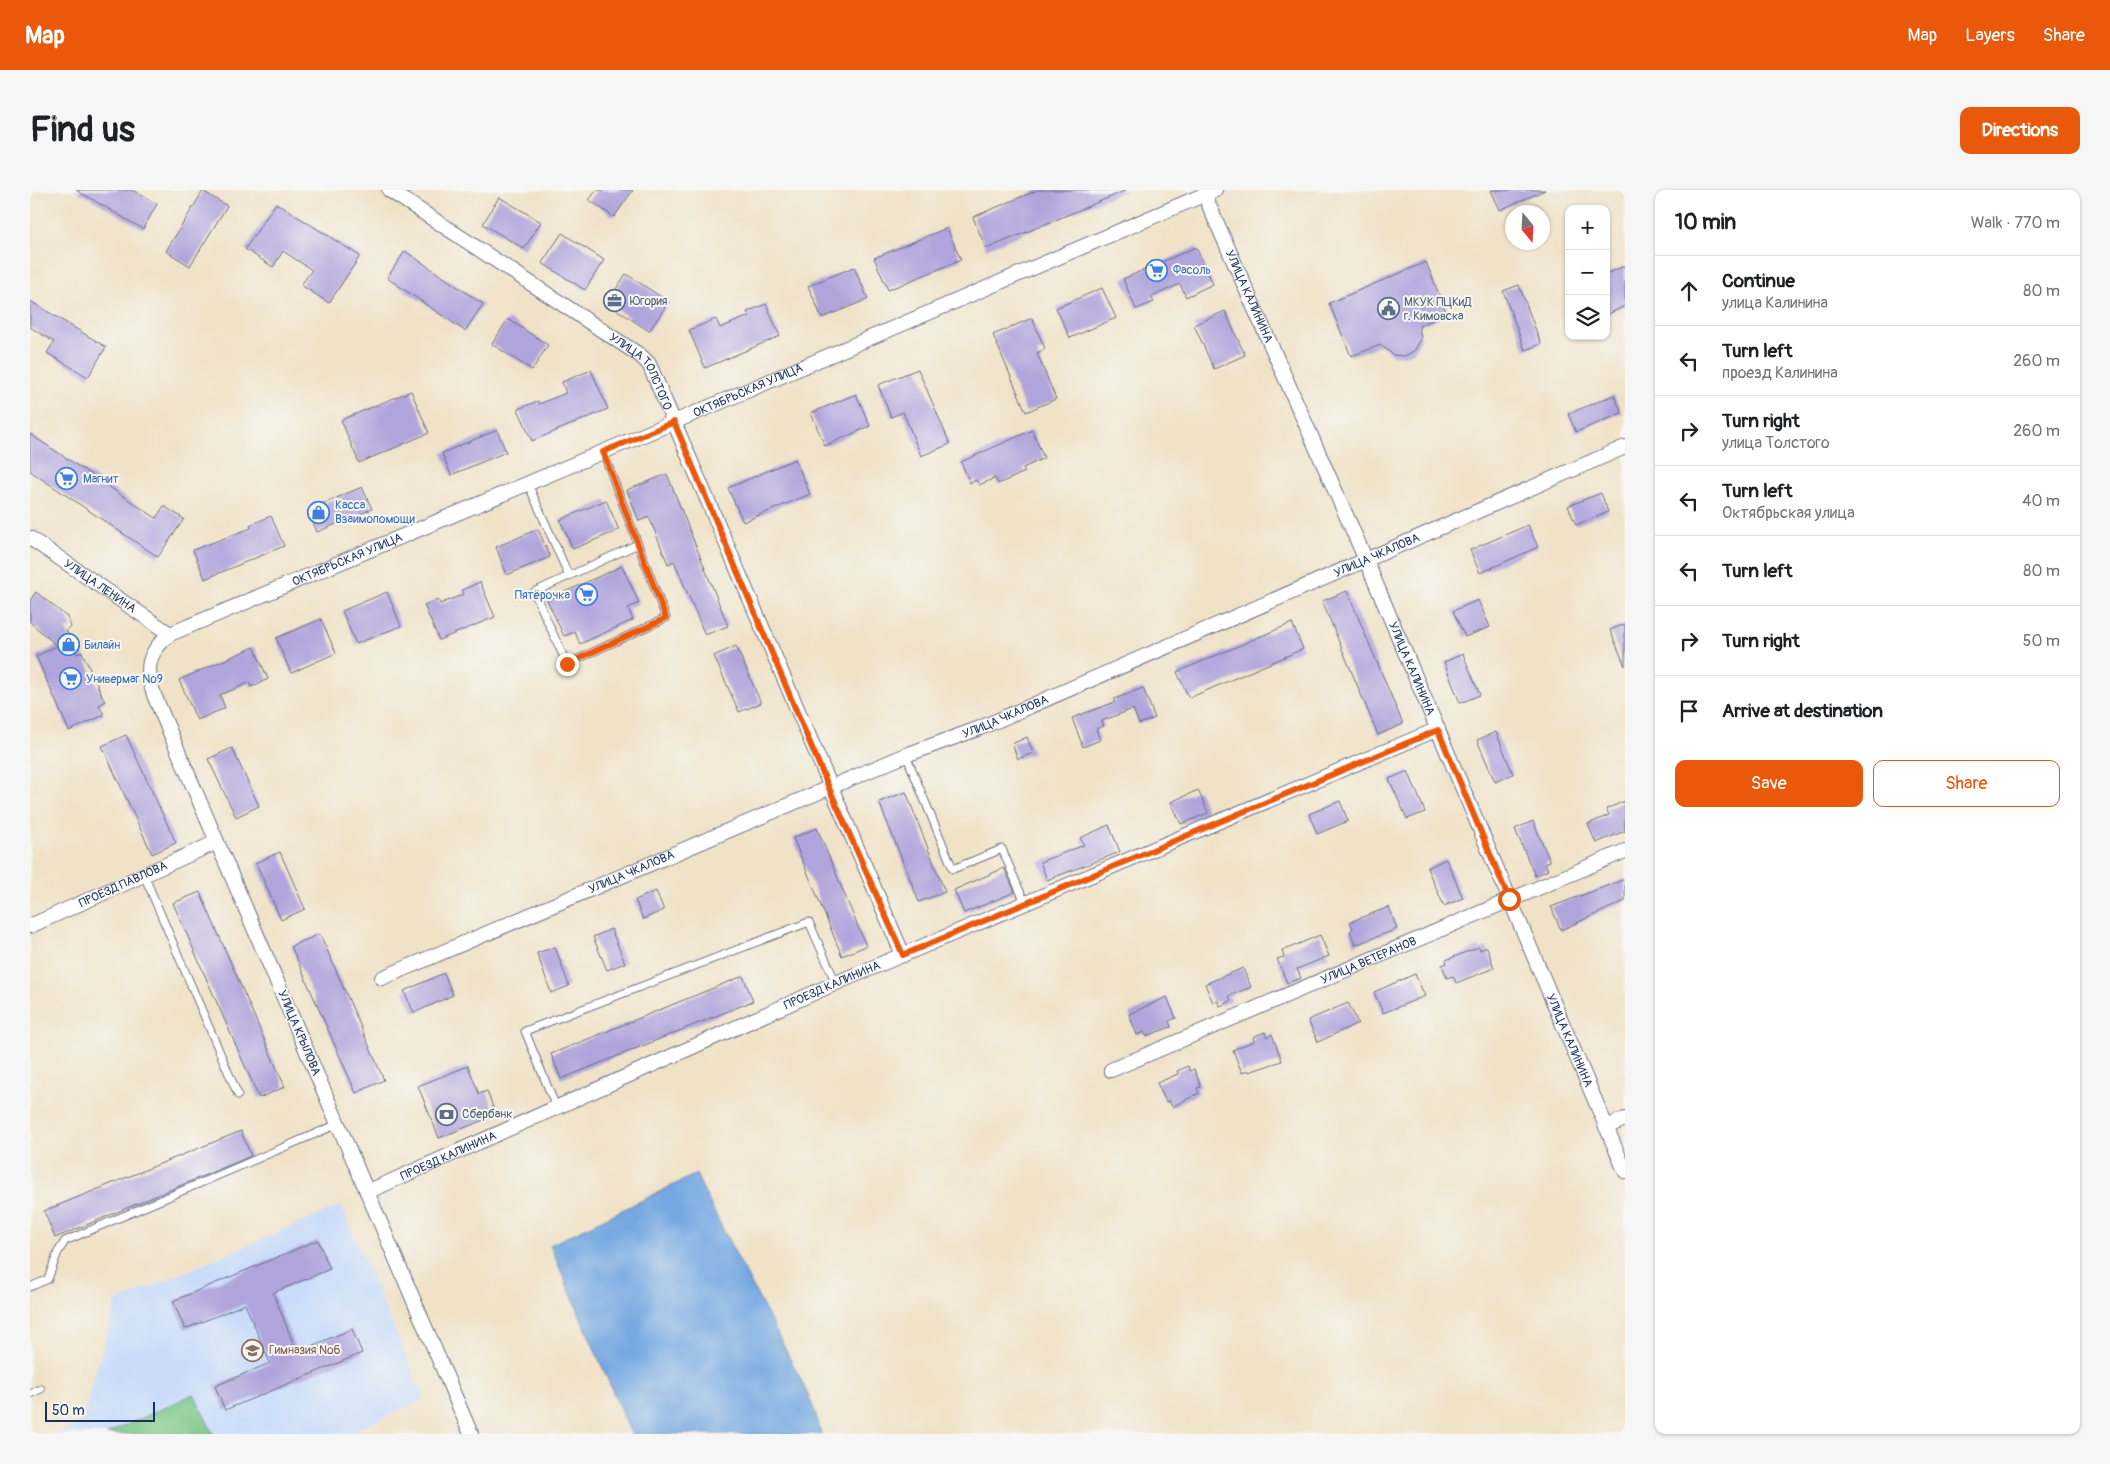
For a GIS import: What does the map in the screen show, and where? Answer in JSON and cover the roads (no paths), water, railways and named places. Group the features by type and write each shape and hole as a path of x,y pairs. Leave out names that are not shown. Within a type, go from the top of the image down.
{"street":[{"name":"УЛИЦА ТОЛСТОГО","path":"389,190 641,356 652,371 829,788 903,955"},
{"name":"ОКТЯБРЬСКАЯ УЛИЦА","path":"170,634 674,422 1210,192"},
{"name":"УЛИЦА КАЛИНИНА","path":"1210,192 1625,1171"},
{"name":"УЛИЦА ЧКАЛОВА","path":"382,978 906,755 980,728 1365,558 1625,447"},
{"name":"УЛИЦА ЛЕНИНА","path":"30,538 170,634"},
{"name":"УЛИЦА КРЫЛОВА","path":"170,634 152,652 149,668 150,683 471,1434"},
{"name":"ПРОЕЗД КАЛИНИНА","path":"367,1192 836,983 1438,730"},
{"name":"ПРОЕЗД ПАВЛОВА","path":"30,926 217,842"},
{"name":"УЛИЦА ВЕТЕРАНОВ","path":"1111,1070 1625,851"},
{"path":"1606,1127 1625,1119"}],"lane":[{"path":"603,452 638,544 666,618 567,664 534,592 638,544"},
{"path":"528,484 569,576"},
{"path":"906,755 953,869 1002,849 1024,903"},
{"path":"144,875 238,1095"},
{"path":"556,1107 525,1031 809,922 836,983"},
{"path":"30,1286 48,1279 58,1252 65,1241 338,1124"},
{"path":"30,1394 41,1390"}],"water":[{"path":"696,1174 806,1389 815,1411 821,1434 631,1434 550,1245"}],"place":[{"name":"Фасоль","path":"1157,270"},
{"name":"Югория","path":"614,301"},
{"name":"МКУК ПЦКиД г. Кимовска","path":"1388,309"},
{"name":"Магнит","path":"67,479"},
{"name":"Касса Взаимопомощи","path":"319,512"},
{"name":"Пятёрочка","path":"586,595"},
{"name":"Билайн","path":"68,645"},
{"name":"Универмаг №9","path":"70,679"},
{"name":"Сбербанк","path":"446,1114"},
{"name":"Гимназия №6","path":"253,1350"}]}
